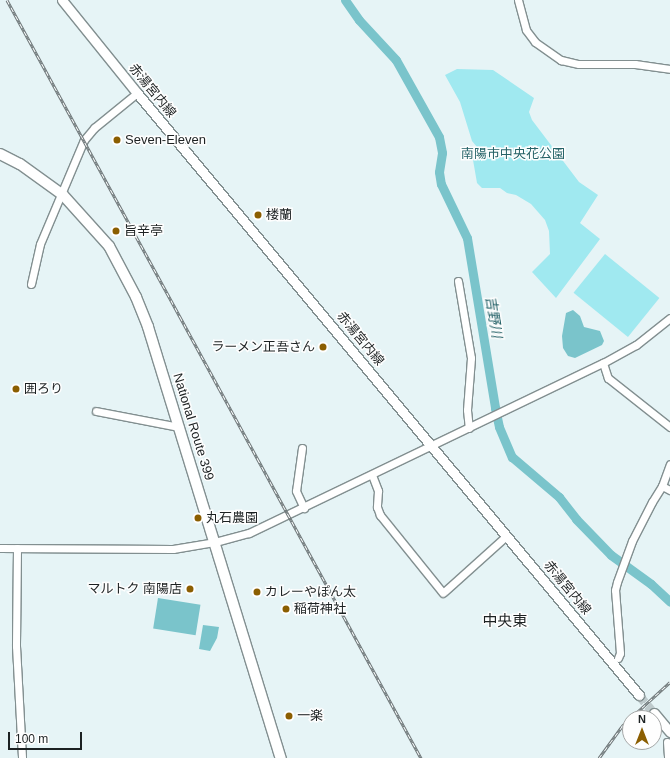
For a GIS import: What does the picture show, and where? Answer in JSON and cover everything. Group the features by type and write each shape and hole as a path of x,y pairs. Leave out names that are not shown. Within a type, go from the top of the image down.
{"highway":[{"name":"National Route 399","path":"0,154 20,164 63,195 109,246 132,291 148,327 281,758"}],"main road":[{"name":"赤湯宮内線","path":"62,0 136,93 432,445 639,695"},
{"path":"662,722 670,732"}],"street":[{"path":"518,0 526,30 535,42 560,60 579,64 635,64 670,69"},
{"path":"31,284 40,244 63,195 84,140 94,128 136,93"},
{"path":"458,281 470,358 467,410 469,428"},
{"path":"0,548 144,550 215,542 249,533 469,428 533,395 603,363 636,345 670,318"},
{"path":"603,363 608,378 670,427"},
{"path":"96,411 179,426"},
{"path":"302,448 296,491 304,508"},
{"path":"618,658 620,653 615,590 617,582 632,541 662,486 670,464"},
{"path":"372,475 378,491 377,507 380,515 444,592 506,536"},
{"path":"662,486 670,490"},
{"path":"17,548 16,646 22,758"},
{"path":"667,742 668,758"}],"green space":[{"name":"南陽市中央花公園","path":"457,69 493,70 534,98 529,112 532,120 579,182 598,195 580,223 600,239 556,298 532,272 550,254 549,231 545,220 531,204 516,195 507,193 500,188 482,188 477,183 473,160 477,147 472,141 460,102 445,75"},
{"path":"605,254 659,298 628,337 574,293"}],"shaded area":[{"path":"573,310 580,316 584,327 600,331 604,341 602,345 575,358 568,356 563,348 562,336 566,313"},
{"path":"158,598 200,605 196,635 153,629"},
{"path":"203,625 219,627 217,638 210,651 199,649"}],"waterway":[{"name":"吉野川","path":"345,0 359,20 396,60 439,137 442,153 439,172 441,184 467,238 495,408 499,427 512,457 559,497 576,519 611,555 651,584 670,602"}],"tunnel":[{"path":"639,695 652,710"}],"railway":[{"path":"7,0 421,758"},
{"path":"599,758 622,726 670,682"}],"place":[{"name":"Seven-Eleven","path":"117,140"},
{"name":"楼蘭","path":"258,215"},
{"name":"旨辛亭","path":"116,231"},
{"name":"ラーメン正吾さん","path":"323,347"},
{"name":"囲ろり","path":"16,389"},
{"name":"丸石農園","path":"198,518"},
{"name":"マルトク 南陽店","path":"190,589"},
{"name":"カレーやぽん太","path":"257,592"},
{"name":"稲荷神社","path":"286,609"},
{"name":"一楽","path":"289,716"}],"district":[{"name":"中央東","path":"505,621"}]}
